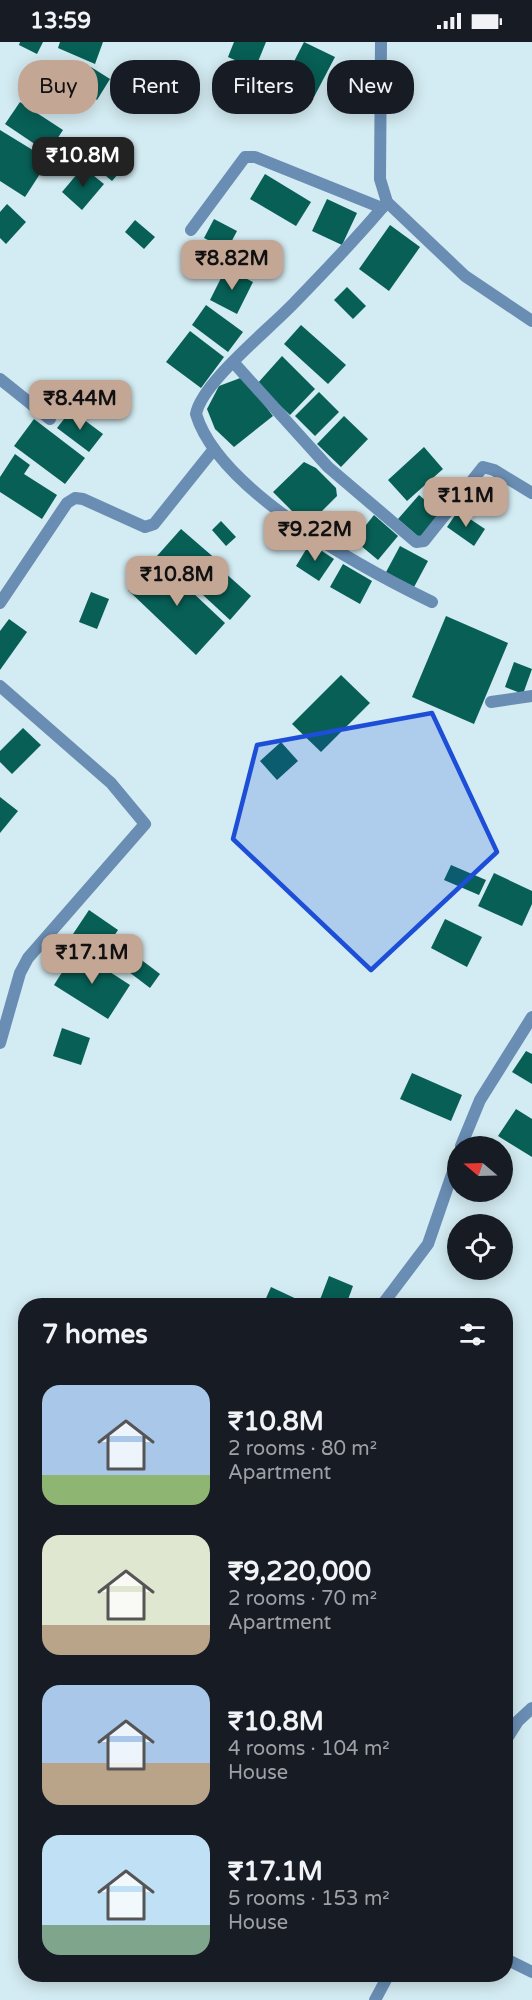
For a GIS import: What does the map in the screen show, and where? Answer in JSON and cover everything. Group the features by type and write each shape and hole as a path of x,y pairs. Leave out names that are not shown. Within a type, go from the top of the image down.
{"street":[{"path":"381,42 380,179 385,205"},
{"path":"191,230 245,157 255,157 385,205 465,276 532,321"},
{"path":"385,205 296,302 217,379 197,409 198,420 214,448 247,484 313,536 432,602"},
{"path":"234,363 328,467 416,542 424,541 483,466 494,470 532,493"},
{"path":"0,379 50,419"},
{"path":"0,603 67,503 75,498 83,499 145,527 154,524 214,448"},
{"path":"0,686 111,783 145,824 28,958 20,973 0,1043"},
{"path":"490,702 532,696"},
{"path":"465,1136 480,1100 532,1017"},
{"path":"387,1298 428,1244 447,1189"},
{"path":"513,1728 518,1720 532,1708"},
{"path":"513,1962 532,1972"},
{"path":"375,2000 384,1982"}],"highlighted area":[{"path":"432,713 497,852 371,970 233,839 257,745"}],"building":[{"path":"20,42 43,42 37,54 19,45"},
{"path":"60,42 103,42 96,60 86,60 58,48"},
{"path":"234,42 266,42 259,60 235,60 228,57"},
{"path":"304,42 335,57 333,60 327,60 327,72 315,95 315,60 295,60"},
{"path":"98,71 110,79 98,98"},
{"path":"18,105 18,114 38,114 63,130 48,153 5,124"},
{"path":"0,130 49,160 25,197 0,181"},
{"path":"102,146 125,166 112,181 89,162"},
{"path":"83,167 104,184 82,210 62,192"},
{"path":"265,174 311,202 296,226 250,199"},
{"path":"327,199 357,213 342,245 312,231"},
{"path":"7,204 26,222 6,244 0,238 0,212"},
{"path":"214,219 237,231 227,250 204,238"},
{"path":"135,220 155,237 144,249 125,232"},
{"path":"390,225 420,247 389,291 359,269"},
{"path":"226,268 253,282 237,314 210,300"},
{"path":"347,287 366,306 353,319 334,300"},
{"path":"206,305 243,332 228,352 192,325"},
{"path":"301,325 346,365 328,384 284,344"},
{"path":"190,331 224,357 201,388 166,362"},
{"path":"282,356 315,389 290,415 257,384"},
{"path":"243,377 273,416 234,447 215,429 207,409 219,386"},
{"path":"319,392 339,412 315,436 295,416"},
{"path":"71,410 103,434 89,452 57,428"},
{"path":"344,416 368,439 341,467 317,444"},
{"path":"34,419 85,458 65,484 14,446"},
{"path":"424,447 443,469 407,501 388,480"},
{"path":"15,454 30,465 24,474 57,495 42,519 0,492 0,477"},
{"path":"304,462 316,468 336,488 337,496 307,526 273,492"},
{"path":"419,495 441,514 420,538 398,519"},
{"path":"458,511 485,529 474,546 447,527"},
{"path":"374,515 398,536 378,560 354,540"},
{"path":"221,521 236,537 226,546 212,530"},
{"path":"181,529 218,561 194,589 157,556"},
{"path":"310,543 334,559 319,581 296,566"},
{"path":"400,546 428,561 413,589 385,574"},
{"path":"157,559 225,623 196,655 128,590"},
{"path":"343,564 372,581 360,604 330,587"},
{"path":"223,571 251,596 230,620 203,595"},
{"path":"91,592 109,599 97,629 79,622"},
{"path":"446,616 508,643 474,724 412,697"},
{"path":"9,619 27,632 0,670 0,631"},
{"path":"514,662 532,669 523,694 505,687"},
{"path":"341,675 370,703 321,752 292,724"},
{"path":"23,728 41,745 12,774 0,762 0,751"},
{"path":"281,742 298,761 277,780 260,761"},
{"path":"0,797 18,811 0,833"},
{"path":"451,865 486,880 479,895 444,880"},
{"path":"494,873 532,891 532,904 522,926 478,906"},
{"path":"89,910 118,930 98,960 69,940"},
{"path":"445,919 482,937 467,967 431,948"},
{"path":"76,950 130,985 108,1019 54,985"},
{"path":"135,955 160,974 150,988 125,969"},
{"path":"62,1028 90,1038 81,1065 53,1056"},
{"path":"526,1051 532,1054 532,1084 512,1072"},
{"path":"412,1073 462,1095 451,1121 400,1099"},
{"path":"516,1109 532,1119 532,1157 513,1145 513,1136 498,1136"},
{"path":"329,1276 353,1286 349,1298 321,1298"},
{"path":"271,1287 294,1298 266,1298"}]}
